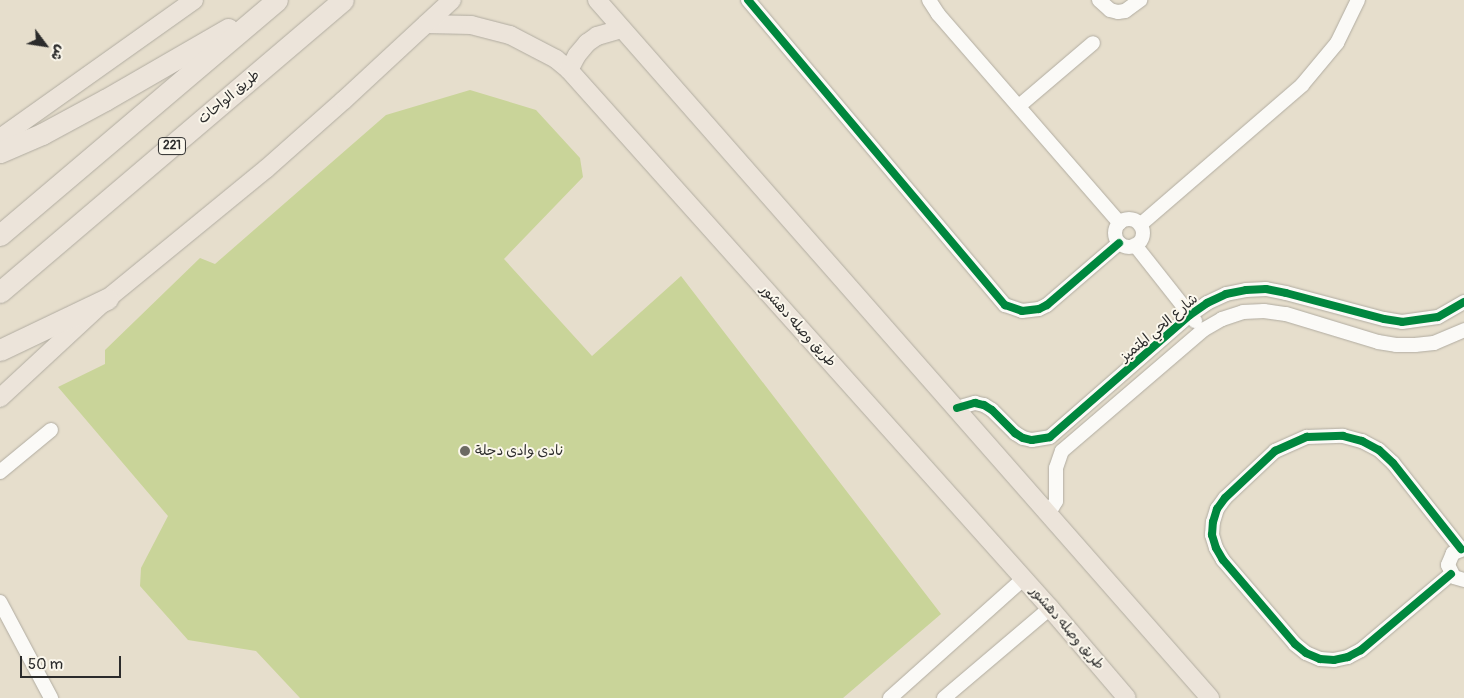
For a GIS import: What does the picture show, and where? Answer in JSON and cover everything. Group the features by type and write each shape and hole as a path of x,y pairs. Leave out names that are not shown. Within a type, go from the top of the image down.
{"highway":[{"name":"طريق الواحات","path":"0,292 343,0"},
{"path":"0,152 42,134 105,100 274,2"},
{"path":"0,235 274,2"},
{"path":"0,350 107,299"}],"main road":[{"path":"0,138 194,0"},
{"path":"0,398 107,299 266,169 452,0"},
{"path":"597,0 1210,698"},
{"name":"طريق وصله دهشور","path":"426,24 471,25 510,35 556,60 569,70 1024,578 1127,698"},
{"path":"569,70 577,55 587,43 597,36 621,29"}],"street":[{"path":"748,0 1005,305 1022,311 1039,310 1118,243"},
{"path":"929,0 938,14 1120,223"},
{"path":"1099,0 1110,10 1118,12 1125,11 1140,0"},
{"path":"1140,225 1302,85 1338,43 1358,0"},
{"path":"1019,106 1093,43"},
{"path":"1128,219 1140,225 1142,236 1135,245 1124,246 1118,243 1115,232 1120,223 1128,219"},
{"path":"1135,245 1202,330"},
{"name":"شارع الحي المتميز","path":"1050,437 1190,315 1207,303 1226,294 1266,289 1402,322 1438,317 1464,302"},
{"path":"1314,322 1319,301"},
{"path":"1049,513 1056,501 1056,468 1062,451 1202,330 1222,319 1242,312 1264,310 1286,314 1396,345 1415,346 1434,343 1464,330"},
{"path":"957,408 975,403 984,405 1023,438 1032,440 1050,437 1062,451"},
{"path":"0,472 51,430"},
{"path":"1344,436 1370,446 1393,463 1462,549 1453,553 1449,561 1451,574 1361,650 1348,657 1334,660 1320,659 1306,653 1295,644 1223,560 1216,548 1212,535 1213,522 1217,509 1225,498 1274,451 1307,437 1344,436"},
{"path":"1451,574 1464,580"},
{"path":"890,698 1024,578"},
{"path":"0,602 51,698"},
{"path":"944,698 1050,608"}],"green space":[{"name":"نادى وادى دجلة","path":"470,90 536,110 580,158 583,177 504,259 592,356 681,276 941,614 843,698 300,698 256,651 188,640 140,586 141,568 168,516 58,387 105,364 105,350 200,258 215,264 386,115"}],"cycle path":[{"path":"748,0 1005,305 1022,311 1039,309 1047,305 1119,243"},
{"path":"957,408 975,403 984,405 1023,438 1032,440 1050,437 1190,315 1207,303 1226,294 1266,289 1402,322 1438,317 1464,302"},
{"path":"1451,574 1361,650 1348,657 1334,660 1320,659 1306,653 1295,644 1223,560 1216,548 1212,535 1213,522 1217,509 1225,498 1275,451 1307,437 1343,436 1362,441 1379,450 1393,463 1461,549"}],"place":[{"name":"نادى وادى دجلة","path":"465,451"}]}
